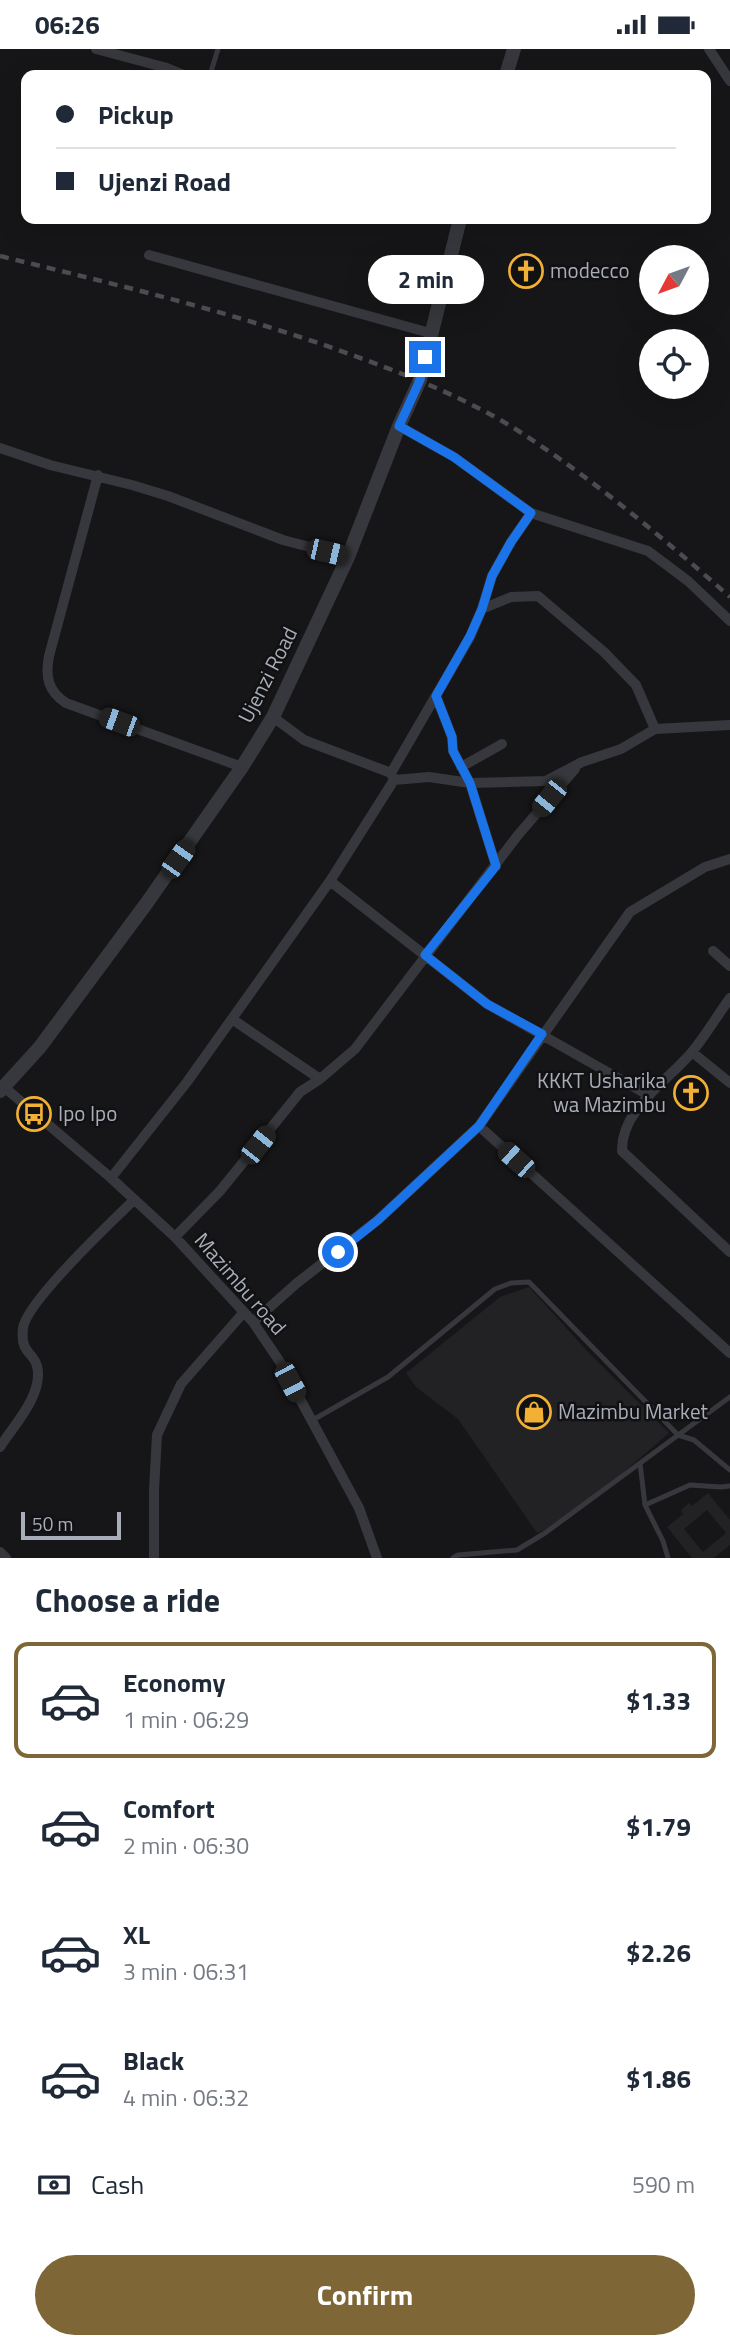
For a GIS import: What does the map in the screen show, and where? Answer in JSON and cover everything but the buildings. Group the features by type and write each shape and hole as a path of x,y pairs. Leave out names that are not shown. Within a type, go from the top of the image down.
{"street":[{"path":"96,49 172,70"},
{"path":"508,70 514,49"},
{"path":"709,49 730,81"},
{"name":"Ujenzi Road","path":"2,1089 40,1047 146,904 242,767 273,717 348,557 399,426 420,380 459,224"},
{"path":"149,255 430,333"},
{"path":"399,426 454,457 531,513 648,551 688,581 730,621"},
{"path":"0,448 50,465 98,475 168,496 283,540 348,557"},
{"path":"98,475 49,656 46,671 53,694 66,703 242,767"},
{"path":"111,1178 187,1082 330,881 393,776 470,636 492,576 531,513"},
{"path":"482,609 511,597 538,596 604,652 636,685 655,729"},
{"path":"436,696 452,737 453,751 470,783 496,866"},
{"path":"273,717 304,740 393,776 429,777 470,783 546,781 582,762 621,748 655,729 730,725"},
{"path":"461,767 502,744"},
{"path":"175,1237 220,1191 300,1092 355,1049 525,826 582,762"},
{"path":"253,1322 297,1283 378,1220 479,1126 630,912 705,867 730,859"},
{"path":"330,881 487,1004 648,1095"},
{"path":"713,951 730,966"},
{"path":"730,998 692,1052 648,1095 622,1138 622,1151 730,1252"},
{"path":"232,1019 320,1079"},
{"path":"692,1052 730,1083"},
{"name":"Mazimbu road","path":"2,1089 111,1178 175,1237 253,1322 279,1362 359,1508 377,1558"},
{"path":"479,1126 730,1353"},
{"path":"0,1447 37,1387 37,1365 23,1348 23,1326 42,1295 134,1200"},
{"path":"154,1558 157,1434 181,1384 244,1312"},
{"path":"0,1552 6,1558"}],"lane":[{"path":"212,70 219,49"},
{"path":"311,1421 388,1377 495,1290 511,1283 529,1282 678,1435 694,1440 730,1470"},
{"path":"453,1558 474,1553 517,1550 545,1533 730,1397"},
{"path":"640,1463 645,1505 663,1541 668,1558"},
{"path":"645,1505 690,1485 730,1486"}],"shaded area":[{"name":"Mazimbu Market","path":"529,1287 590,1354 669,1433 569,1519 537,1533 458,1419 416,1387 406,1373 500,1297"},
{"path":"708,1493 730,1520 730,1545 714,1558 692,1558 667,1527 683,1514 681,1510 689,1503 692,1506","holes":["707,1510 726,1533 703,1552 684,1529"]}],"railway":[{"path":"0,256 183,302 274,329 383,366 461,399 517,430 573,468 653,531 730,597"}],"place":[{"name":"modecco","path":"526,271"},
{"name":"KKKT Usharika wa Mazimbu","path":"691,1093"},
{"name":"Ipo Ipo","path":"34,1114"},
{"name":"Mazimbu Market","path":"534,1412"}],"route":[{"path":"338,1252 378,1220 479,1126 542,1034 487,1004 425,955 496,866 470,783 453,751 452,737 436,696 470,636 492,576 531,513 454,457 399,426 420,380 425,357"}]}
